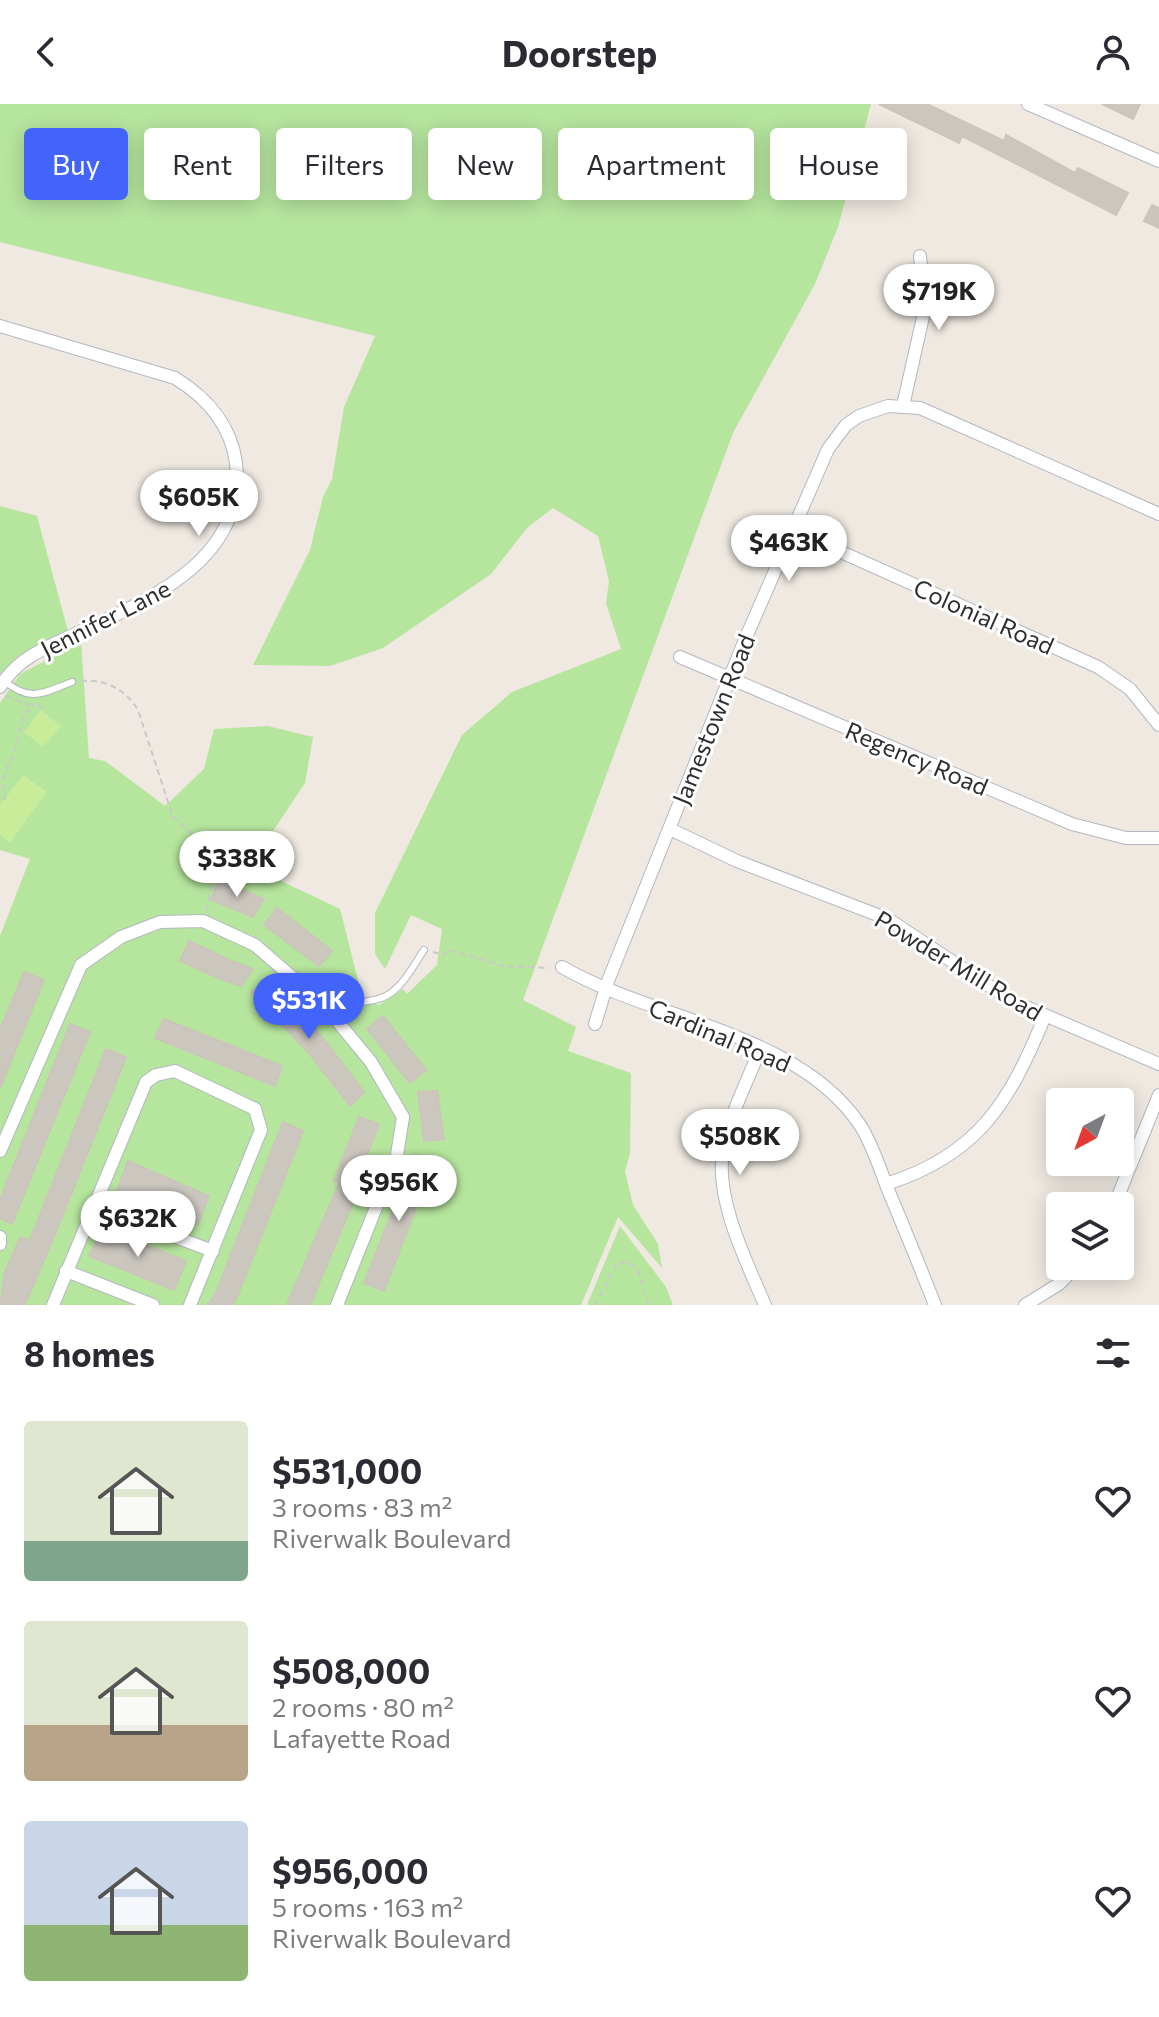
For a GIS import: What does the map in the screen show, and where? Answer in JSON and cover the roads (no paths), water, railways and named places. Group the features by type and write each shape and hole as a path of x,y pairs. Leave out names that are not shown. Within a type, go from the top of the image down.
{"street":[{"path":"1028,104 1159,161"},
{"path":"903,406 925,308 920,256"},
{"name":"Jennifer Lane","path":"0,326 175,378 199,394 218,416 231,441 237,470 230,516 216,546 200,564 165,588 41,649 1,687"},
{"name":"Jamestown Road","path":"595,1024 606,987 792,530 821,462 846,425 873,410 903,406 935,413 1159,514"},
{"name":"Colonial Road","path":"792,530 1098,667 1130,689 1159,725"},
{"name":"Regency Road","path":"680,657 1072,824 1126,838 1159,838"},
{"name":"Powder Mill Road","path":"670,829 737,861 888,919 999,993 1159,1064"},
{"path":"0,1151 81,965 121,937 160,922 203,921 255,945 331,1014 371,1062 403,1117 397,1155 337,1305"},
{"name":"Cardinal Road","path":"562,967 760,1049 808,1074 842,1104 861,1127 935,1305"},
{"path":"886,1184 938,1160 983,1126 1012,1091 1045,1016"},
{"path":"760,1049 731,1121 721,1169 726,1203 765,1305"},
{"path":"53,1305 146,1082 156,1075 175,1071 255,1109 261,1130 190,1305"},
{"path":"1120,1192 1159,1095"},
{"path":"92,1206 213,1251"},
{"path":"0,1237 0,1244"},
{"path":"66,1271 153,1305"},
{"path":"1025,1305 1063,1280"}],"lane":[{"path":"1,687 35,696 72,682"},
{"path":"331,1014 351,1001 374,1000 388,995 424,950"}]}
